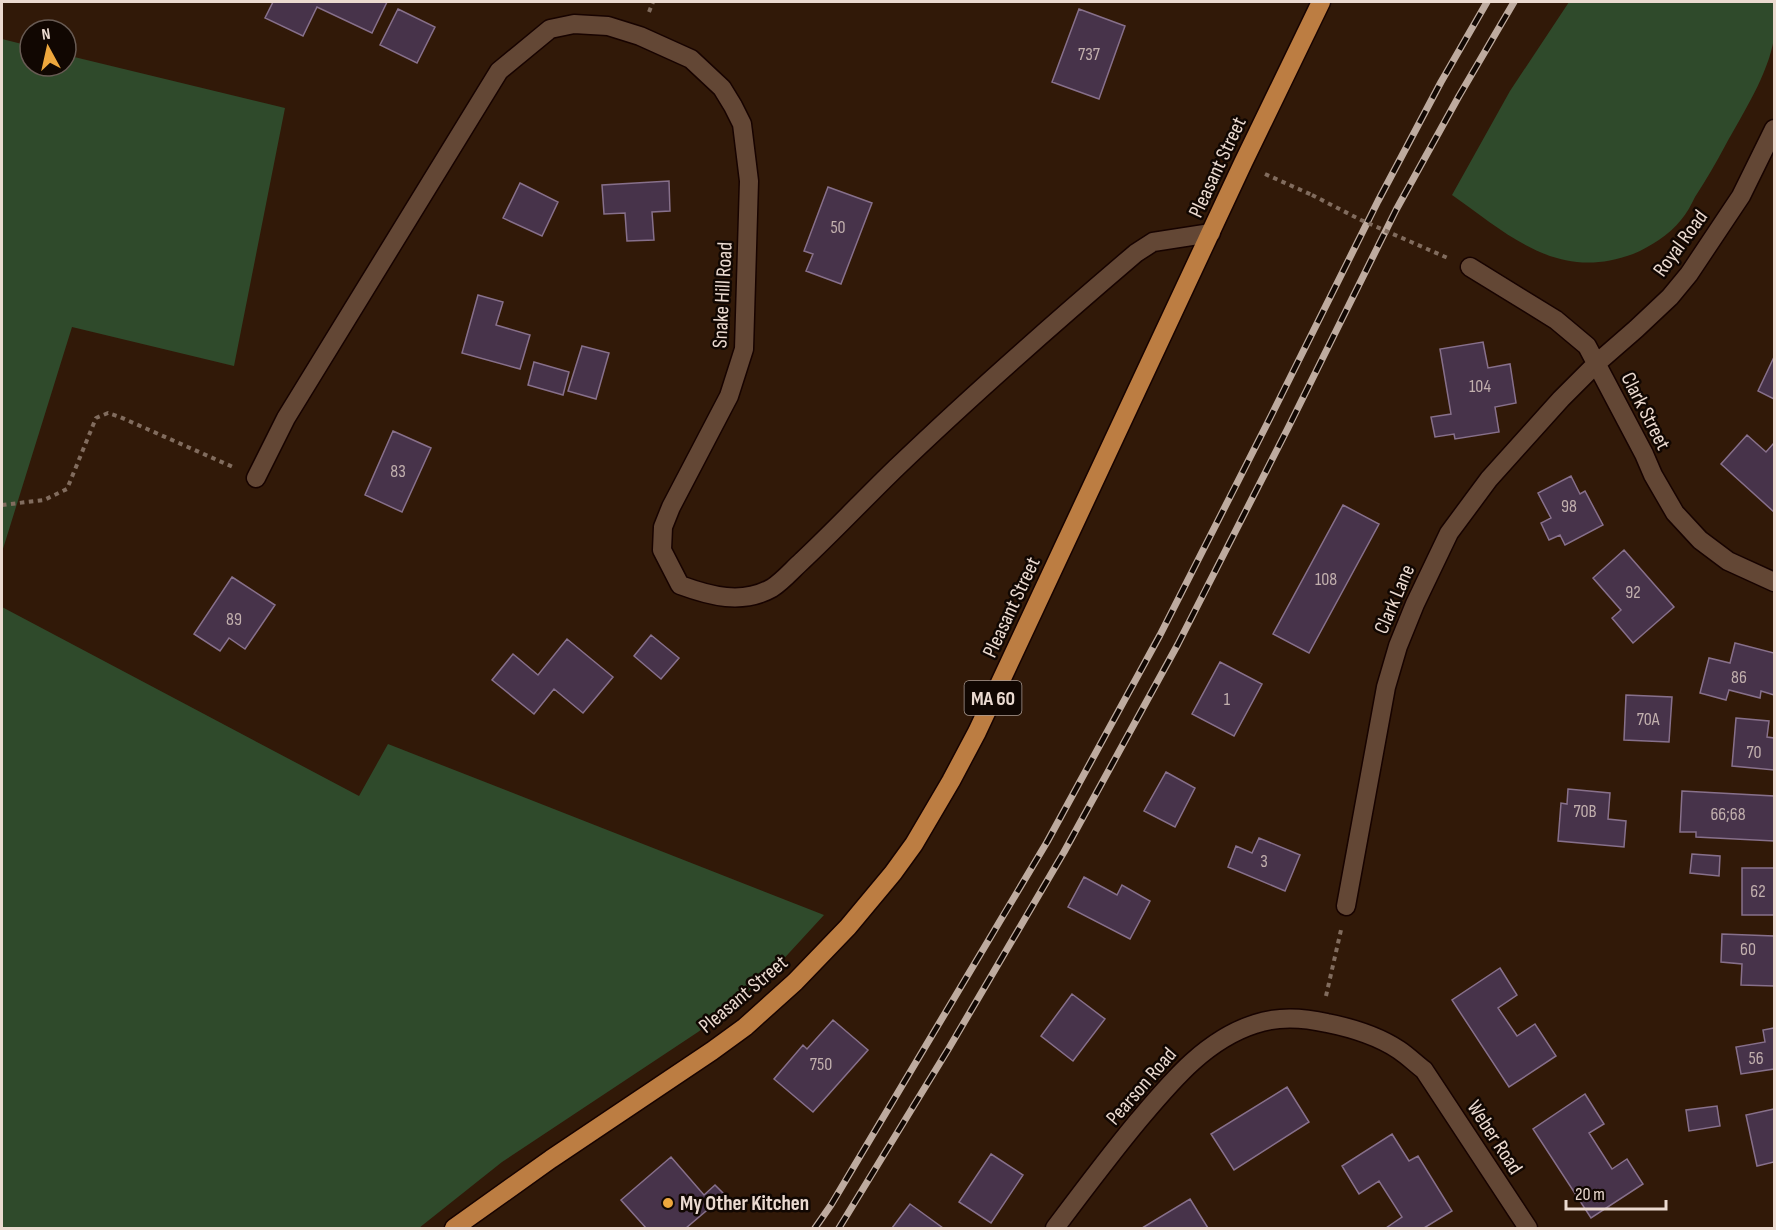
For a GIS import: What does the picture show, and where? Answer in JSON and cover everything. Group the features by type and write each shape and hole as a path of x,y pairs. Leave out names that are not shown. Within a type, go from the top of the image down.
{"main road":[{"name":"Pleasant Street","path":"454,1228 542,1164 678,1075 745,1027 848,927 893,873 951,781 977,732 1243,163 1321,2"}],"street":[{"name":"Snake Hill Road","path":"256,478 286,418 499,71 549,29 574,24 608,26 640,36 691,59 722,88 742,124 749,181 744,349 729,396 671,507 663,527 662,550 680,585 707,595 737,599 772,588 915,451 1136,253 1153,242 1211,233"},
{"name":"Royal Road","path":"1597,363 1670,297 1689,274 1741,196 1774,129"},
{"name":"Clark Street","path":"1470,267 1556,320 1587,346 1675,513 1689,529 1728,561 1774,582"},
{"name":"Clark Lane","path":"1346,906 1386,687 1398,646 1415,604 1449,533 1489,479 1561,399 1597,363"},
{"name":"Pearson Road","path":"1054,1228 1111,1154 1177,1075 1196,1057 1234,1032 1256,1023 1276,1020 1298,1019 1341,1026 1375,1037 1400,1050 1424,1070"},
{"name":"Weber Road","path":"1424,1070 1528,1228"}],"path":[{"path":"1243,163 1361,220 1450,258"},
{"path":"2,506 44,500 67,489 96,418 108,414 120,417 256,478"},
{"path":"1320,1022 1346,906"}],"green space":[{"path":"1569,2 1774,2 1774,38 1761,80 1687,212 1671,231 1652,244 1633,254 1606,261 1581,262 1558,258 1536,250 1515,239 1452,195 1510,91"},
{"path":"2,39 18,43 18,78 78,78 78,58 285,108 234,366 72,327 2,552"},
{"path":"2,607 359,796 388,744 824,915 778,965 730,1008 698,1032 502,1162 419,1228 2,1228"}],"building":[{"path":"273,2 387,2 372,33 317,7 303,36 265,18"},
{"path":"398,9 435,27 417,63 380,45"},
{"path":"1079,9 1125,26 1099,99 1052,82"},
{"path":"669,181 670,211 652,212 654,240 627,241 625,213 604,214 602,185"},
{"path":"520,183 558,202 542,236 503,218"},
{"path":"828,187 872,203 841,284 806,271 813,254 804,251"},
{"path":"478,295 503,302 496,325 530,335 520,369 462,353"},
{"path":"1483,342 1488,368 1510,364 1516,403 1495,407 1499,432 1455,439 1454,434 1435,437 1431,417 1451,414 1440,349"},
{"path":"582,346 609,353 596,399 568,391"},
{"path":"1774,357 1774,399 1758,391"},
{"path":"534,362 569,372 563,395 528,385"},
{"path":"393,431 431,448 402,512 365,495"},
{"path":"1747,435 1766,452 1774,445 1774,512 1721,464"},
{"path":"1571,476 1580,494 1585,491 1603,525 1565,545 1560,535 1549,540 1541,523 1551,518 1538,493"},
{"path":"1343,505 1379,524 1309,653 1273,634"},
{"path":"1624,550 1674,607 1633,643 1612,618 1621,610 1593,578"},
{"path":"232,577 275,605 245,649 229,638 220,651 194,634"},
{"path":"651,635 679,658 661,679 634,656"},
{"path":"567,639 613,677 583,713 554,689 534,714 492,680 513,654 538,675"},
{"path":"1735,643 1774,653 1774,695 1761,691 1760,698 1729,690 1726,700 1700,693 1709,658 1730,663"},
{"path":"1220,662 1262,684 1234,736 1192,714"},
{"path":"1626,695 1672,697 1669,742 1624,740"},
{"path":"1736,718 1769,721 1767,737 1774,738 1774,770 1732,766"},
{"path":"1166,772 1195,788 1175,827 1144,811"},
{"path":"1568,789 1610,793 1608,819 1626,821 1624,847 1558,841 1561,803 1567,804"},
{"path":"1682,791 1774,796 1774,841 1696,837 1696,832 1680,832"},
{"path":"1259,838 1300,855 1285,891 1228,867 1236,846 1252,853"},
{"path":"1692,854 1720,856 1719,876 1690,873"},
{"path":"1742,868 1774,868 1774,915 1742,915"},
{"path":"1084,877 1117,895 1122,885 1150,901 1130,939 1068,907"},
{"path":"1722,934 1774,936 1774,986 1741,985 1742,964 1721,962"},
{"path":"1500,968 1517,995 1498,1008 1517,1036 1535,1024 1556,1056 1509,1087 1452,1000"},
{"path":"1072,994 1105,1019 1073,1061 1041,1036"},
{"path":"833,1020 868,1050 813,1112 774,1079 803,1045 807,1049"},
{"path":"1774,1028 1774,1069 1741,1074 1736,1047 1765,1042 1763,1030"},
{"path":"1287,1087 1309,1122 1234,1170 1211,1134"},
{"path":"1585,1094 1604,1124 1589,1133 1612,1169 1627,1159 1643,1184 1591,1218 1533,1129"},
{"path":"1717,1106 1720,1126 1689,1131 1686,1110"},
{"path":"1774,1109 1774,1162 1757,1166 1746,1115"},
{"path":"1392,1134 1409,1161 1418,1156 1452,1211 1424,1228 1386,1228 1402,1217 1379,1181 1359,1194 1342,1166"},
{"path":"991,1154 1023,1175 991,1223 959,1202"},
{"path":"671,1157 704,1195 715,1185 725,1195 686,1228 646,1228 621,1200"},
{"path":"1190,1199 1208,1228 1142,1228"},
{"path":"910,1204 943,1228 892,1228"}],"railway":[{"path":"815,1228 831,1205 1047,842 1160,635 1378,201 1441,82 1487,2"},
{"path":"839,1228 949,1048 1064,852 1178,644 1396,210 1514,2"}],"place":[{"name":"My Other Kitchen","path":"668,1203"}]}
